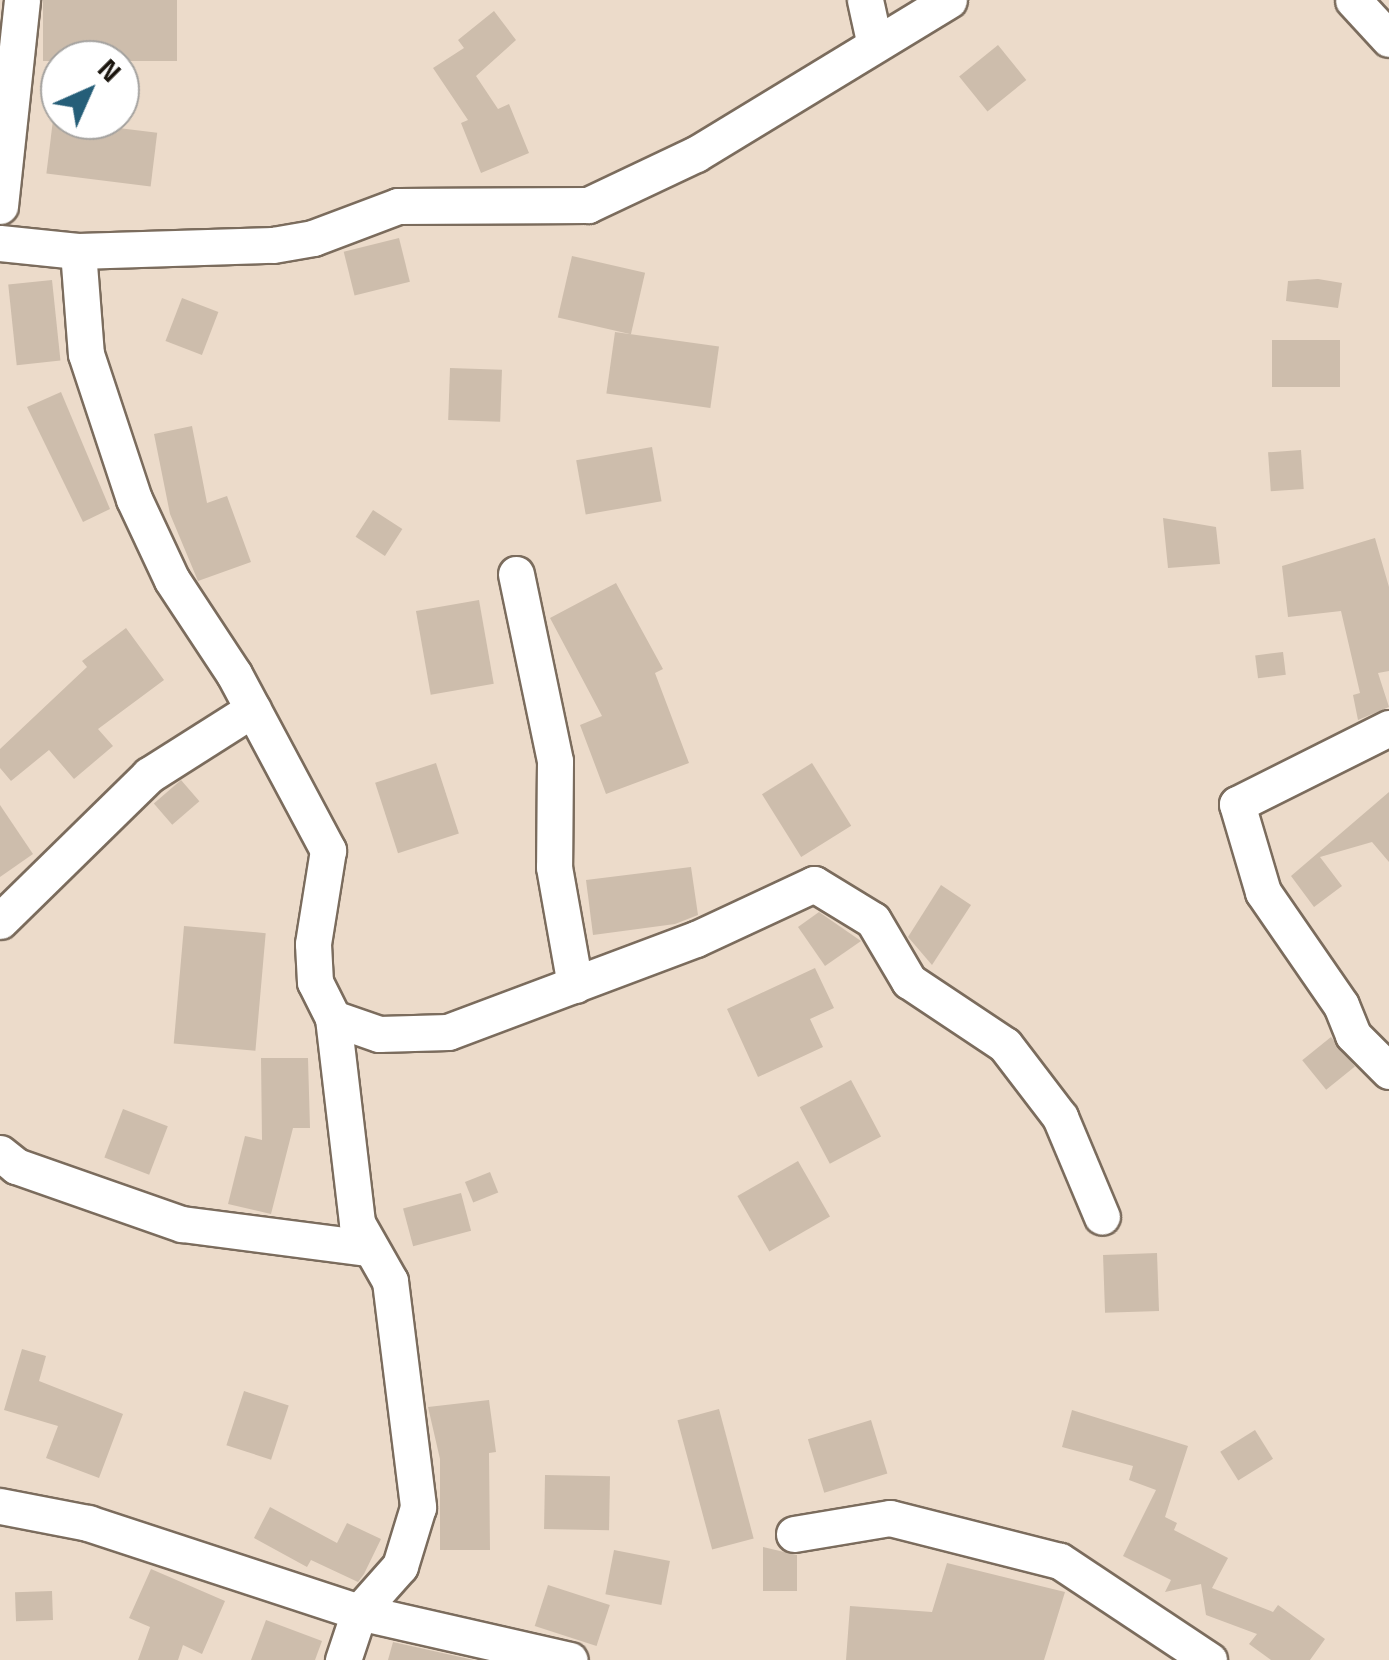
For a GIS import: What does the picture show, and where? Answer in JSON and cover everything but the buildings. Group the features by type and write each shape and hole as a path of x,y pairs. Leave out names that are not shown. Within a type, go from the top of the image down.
{"street":[{"path":"0,206 22,0"},
{"path":"865,0 874,41"},
{"path":"0,243 78,251 273,245 313,238 398,206 588,205 696,154 874,41 949,0"},
{"path":"1353,0 1389,39"},
{"path":"78,251 86,354 120,465 172,580 253,709 328,850 313,961 315,982 333,1018 342,1128 366,1248 390,1282 418,1507 400,1566 358,1612 343,1660"},
{"path":"516,574 555,762 554,867 575,984"},
{"path":"0,921 149,775 253,709"},
{"path":"1389,728 1237,804 1263,892 1341,1005 1353,1035 1389,1071"},
{"path":"333,1018 380,1034 432,1036 696,939 814,884 873,920 909,981 1005,1045 1060,1117 1102,1217"},
{"path":"0,1153 16,1166 182,1224 366,1248"},
{"path":"0,1506 88,1522 358,1612 570,1660"},
{"path":"794,1534 890,1518 1060,1562 1209,1660"}]}
